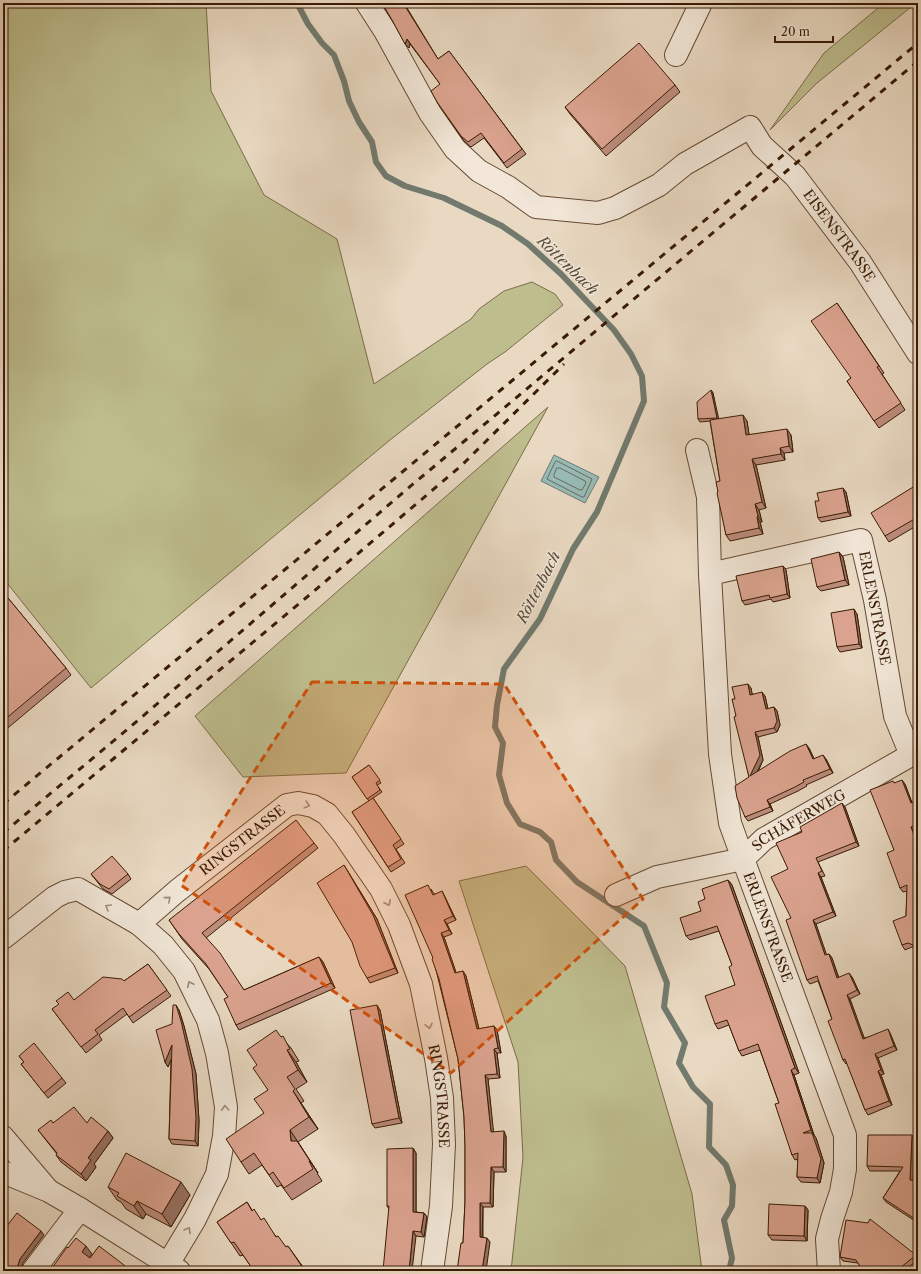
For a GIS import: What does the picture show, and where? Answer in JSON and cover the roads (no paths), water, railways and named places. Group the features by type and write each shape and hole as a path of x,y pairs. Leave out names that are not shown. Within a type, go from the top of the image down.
{"street":[{"name":"EISENSTRASSE","path":"367,3 385,32 430,113 454,149 479,171 508,187 536,206 598,213 615,208 659,185 685,164 750,127 762,146 795,176 860,262 918,353"},
{"path":"676,55 700,3"},
{"name":"ERLENSTRASSE","path":"697,450 708,497 710,574 720,754 730,823 844,1135 846,1169 827,1239 829,1271"},
{"name":"ERLENSTRASSE","path":"710,574 861,540 875,600 896,716 916,756"},
{"name":"SCHÄFERWEG","path":"616,895 657,877 743,859 764,839 916,756"},
{"name":"RINGSTRASSE","path":"139,924 177,891 287,805 298,803 313,806 327,814 344,835 381,889 399,926 421,984 436,1058 442,1098 444,1144 441,1206 432,1271"},
{"path":"3,938 55,897 65,892 78,889 139,924 163,945 184,971 208,1020 217,1053 226,1107 224,1136 217,1174 195,1219 174,1268 49,1191 3,1172"},
{"path":"3,1137 49,1191"},
{"path":"33,1271 80,1209"}],"water":[{"path":"554,455 599,477 585,503 541,481"}],"waterway":[{"name":"Röttenbach","path":"297,3 308,24 322,43 334,55 344,81 349,101 359,122 372,142 376,162 386,176 405,186 444,198 502,226 528,244 561,274 614,330 631,354 642,376 644,401 597,512 573,549 540,619 504,669 497,705 495,727 503,743 499,775 507,803 520,824 540,832 551,842 556,860 577,882 644,926 667,983 664,1007 685,1043 679,1063 693,1087 710,1104 709,1147 726,1165 733,1185 732,1206 724,1220 732,1258 729,1271"}],"railway":[{"path":"3,804 918,43"},
{"path":"3,833 129,728 406,490 918,61"},
{"path":"3,851 307,597 462,465 564,364"}]}
